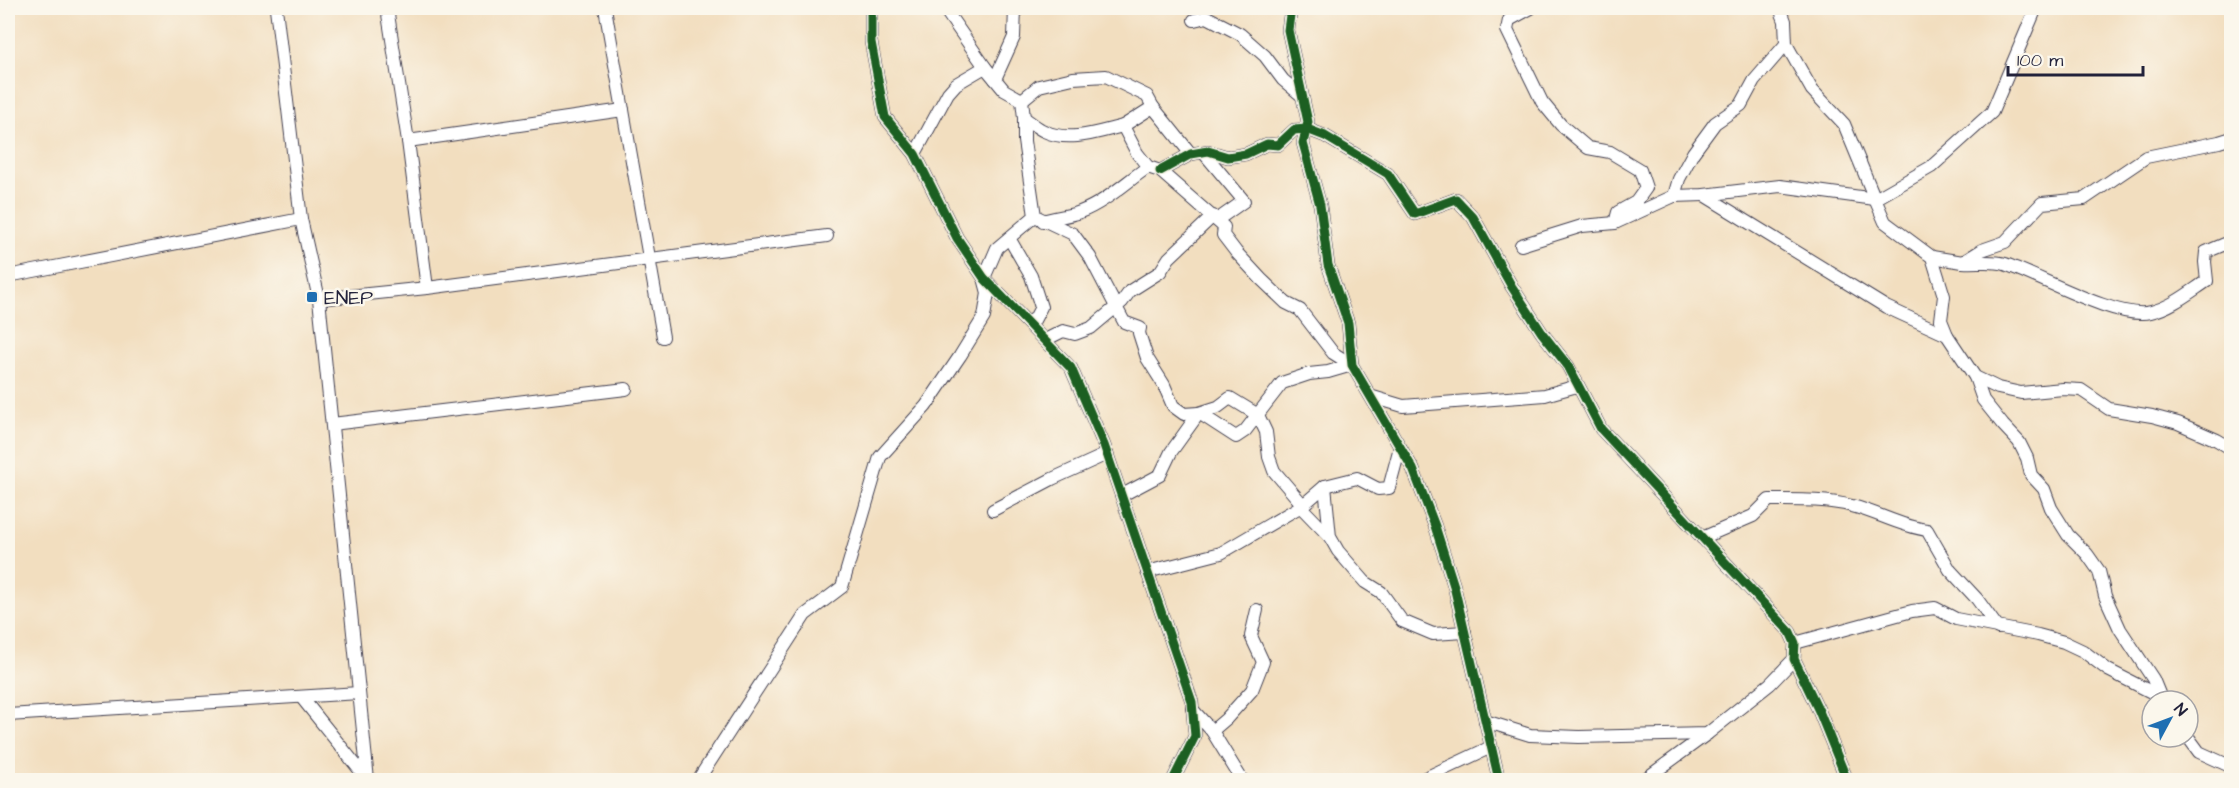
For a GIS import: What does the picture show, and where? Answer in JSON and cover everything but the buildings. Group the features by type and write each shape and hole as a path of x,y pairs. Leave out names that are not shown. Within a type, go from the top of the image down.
{"street":[{"path":"276,8 301,219 319,299 368,780"},
{"path":"387,8 408,141 427,288"},
{"path":"605,8 663,337"},
{"path":"871,8 871,42 885,117 915,154 957,238 984,278 1071,368 1107,454 1192,709 1195,736 1173,780"},
{"path":"944,8 1004,90 1022,100"},
{"path":"995,79 1014,37 1016,8"},
{"path":"1206,8 1194,20 1207,17 1240,34 1265,56 1283,80 1302,96"},
{"path":"1291,8 1288,30 1308,122 1303,143 1320,205 1328,265 1348,323 1352,365"},
{"path":"1531,8 1509,20 1507,30 1542,102 1561,125 1588,148 1610,152 1640,170 1646,188 1636,202 1618,212 1615,223"},
{"path":"1780,8 1785,21 1786,44 1812,90 1844,124 1885,222 1932,256 1964,262 2002,263 2083,298 2125,311 2149,313 2171,304 2207,281 2206,252 2232,241"},
{"path":"1521,246 1581,226 1615,223 1674,196 1704,195 1780,186 1875,199 1931,167 1992,112 2036,8"},
{"path":"1674,196 1679,179 1715,123 1741,105 1754,81 1786,44"},
{"path":"915,154 948,93 956,84 985,67"},
{"path":"1022,100 1039,86 1073,78 1106,76 1147,96 1153,107 1244,201 1215,218 1169,258 1160,272 1130,291 1117,307 1091,328 1075,334 1063,331 1045,340"},
{"path":"1022,100 1024,141 1039,219"},
{"path":"1024,118 1044,131 1060,136 1084,135 1123,126 1153,107"},
{"path":"408,141 623,110"},
{"path":"1123,126 1137,153 1224,227 1223,235 1244,261 1286,303 1300,310 1333,353 1352,365 1372,397 1413,469 1435,526 1454,586 1499,780"},
{"path":"698,780 805,615 842,587 880,457 926,406 984,317 988,293 984,278 997,248 1039,219 1077,213 1104,201 1154,169 1208,151 1228,157 1246,154 1267,144 1278,145 1294,130 1307,129 1325,135 1388,174 1415,214 1456,199 1473,217 1503,272 1542,333 1568,366 1601,429 1790,632 1796,643 1794,659 1819,711 1847,780"},
{"path":"1964,262 1982,250 2005,242 2042,203 2084,200 2146,157 2232,138"},
{"path":"1704,195 1886,307 1947,335"},
{"path":"8,276 301,219"},
{"path":"1039,219 1073,234 1090,256 1124,322 1140,328 1139,333 1147,358 1164,385 1173,406 1184,414 1199,413 1218,407 1230,398 1258,415 1266,432 1269,457 1274,471 1330,537 1338,551 1365,582 1381,592 1402,621 1433,634 1465,632"},
{"path":"319,299 427,288 827,236"},
{"path":"1009,238 1031,276 1041,307 1031,326"},
{"path":"1932,256 1944,296 1941,320 1947,335 1975,377 1983,399 2019,442 2027,458 2031,474 2044,489 2051,508 2068,535 2087,554 2099,571 2104,596 2128,643 2153,679 2156,689"},
{"path":"1199,413 1236,437 1245,431 1282,383 1352,365"},
{"path":"1975,377 1998,388 2020,393 2062,389 2081,390 2109,409 2178,423 2232,449"},
{"path":"1372,397 1403,406 1542,395 1577,386"},
{"path":"332,424 626,389"},
{"path":"1121,494 1160,475 1171,452 1199,413"},
{"path":"1147,572 1221,553 1301,505 1325,486 1357,478 1378,489 1389,488 1400,447"},
{"path":"993,510 1016,496 1107,454"},
{"path":"1325,486 1330,537"},
{"path":"1702,538 1753,516 1769,500 1800,500 1852,506 1909,528 1928,530 1950,570 1977,599 1998,628"},
{"path":"1796,643 1912,611 1935,608 1956,619 2064,642 2142,689"},
{"path":"1212,731 1252,690 1263,662 1251,636 1257,610"},
{"path":"1644,780 1770,684 1794,659"},
{"path":"8,715 359,693"},
{"path":"302,698 368,780"},
{"path":"1192,709 1212,731 1242,780"},
{"path":"1485,721 1530,735 1579,737 1707,734"},
{"path":"1421,780 1491,747"},
{"path":"2197,749 2232,767"}],"cycle path":[{"path":"871,8 871,42 885,117 915,154 957,238 984,278 1071,368 1104,445 1192,702 1195,736 1173,780"},
{"path":"1291,8 1288,30 1308,122 1303,143 1320,205 1328,265 1348,323 1352,365 1413,469 1435,526 1454,586 1499,780"},
{"path":"1160,171 1191,154 1208,151 1228,157 1246,154 1267,144 1278,145 1294,130 1307,129 1325,136 1388,174 1415,214 1456,199 1473,217 1512,287 1542,333 1568,366 1601,429 1790,632 1795,643 1794,659 1819,711 1847,780"}],"place":[{"name":"ENEP","path":"312,297"}]}
